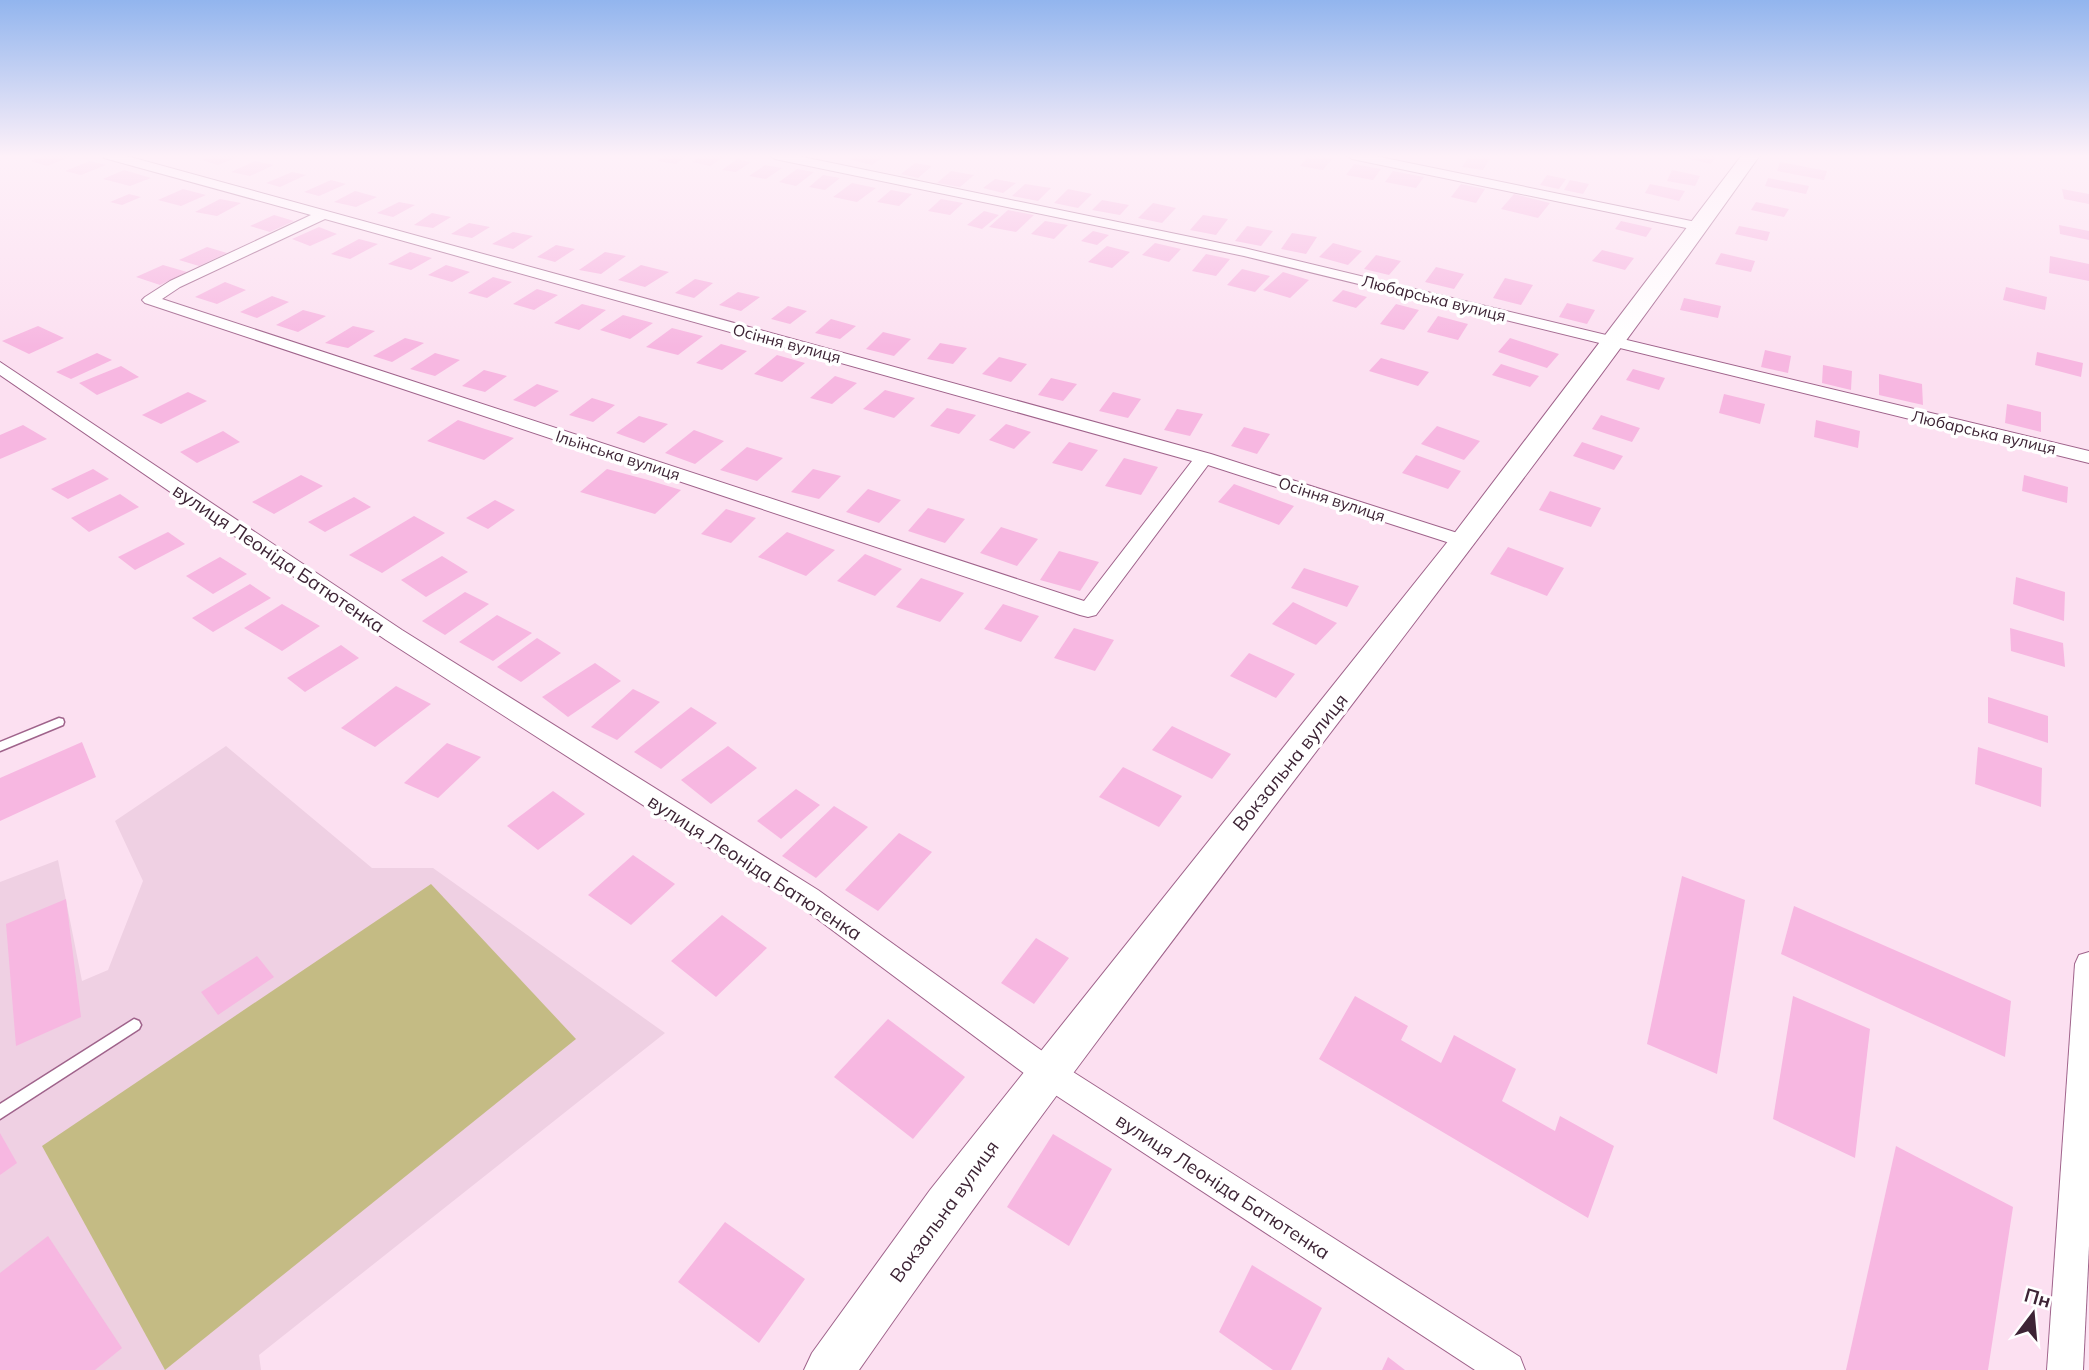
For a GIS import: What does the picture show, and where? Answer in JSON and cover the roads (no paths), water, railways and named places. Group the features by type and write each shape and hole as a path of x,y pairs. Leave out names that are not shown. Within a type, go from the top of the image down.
{"main road":[{"name":"Вокзальна вулиця","path":"830,1370 946,1206 1463,541 1701,219"}],"street":[{"name":"Ільїнська вулиця","path":"314,219 175,284 150,300 1088,610 1204,458"},
{"name":"Осіння вулиця","path":"336,219 1204,458 1463,541"},
{"name":"Любарська вулиця","path":"1084,219 1244,252 2089,457"},
{"path":"1662,219 1696,226"},
{"name":"вулиця Леоніда Батютенка","path":"0,367 394,635 809,898 1048,1073 1507,1370"},
{"path":"2065,1370 2089,964"}],"lane":[{"path":"0,747 59,722"},
{"path":"0,1112 134,1025"}]}
